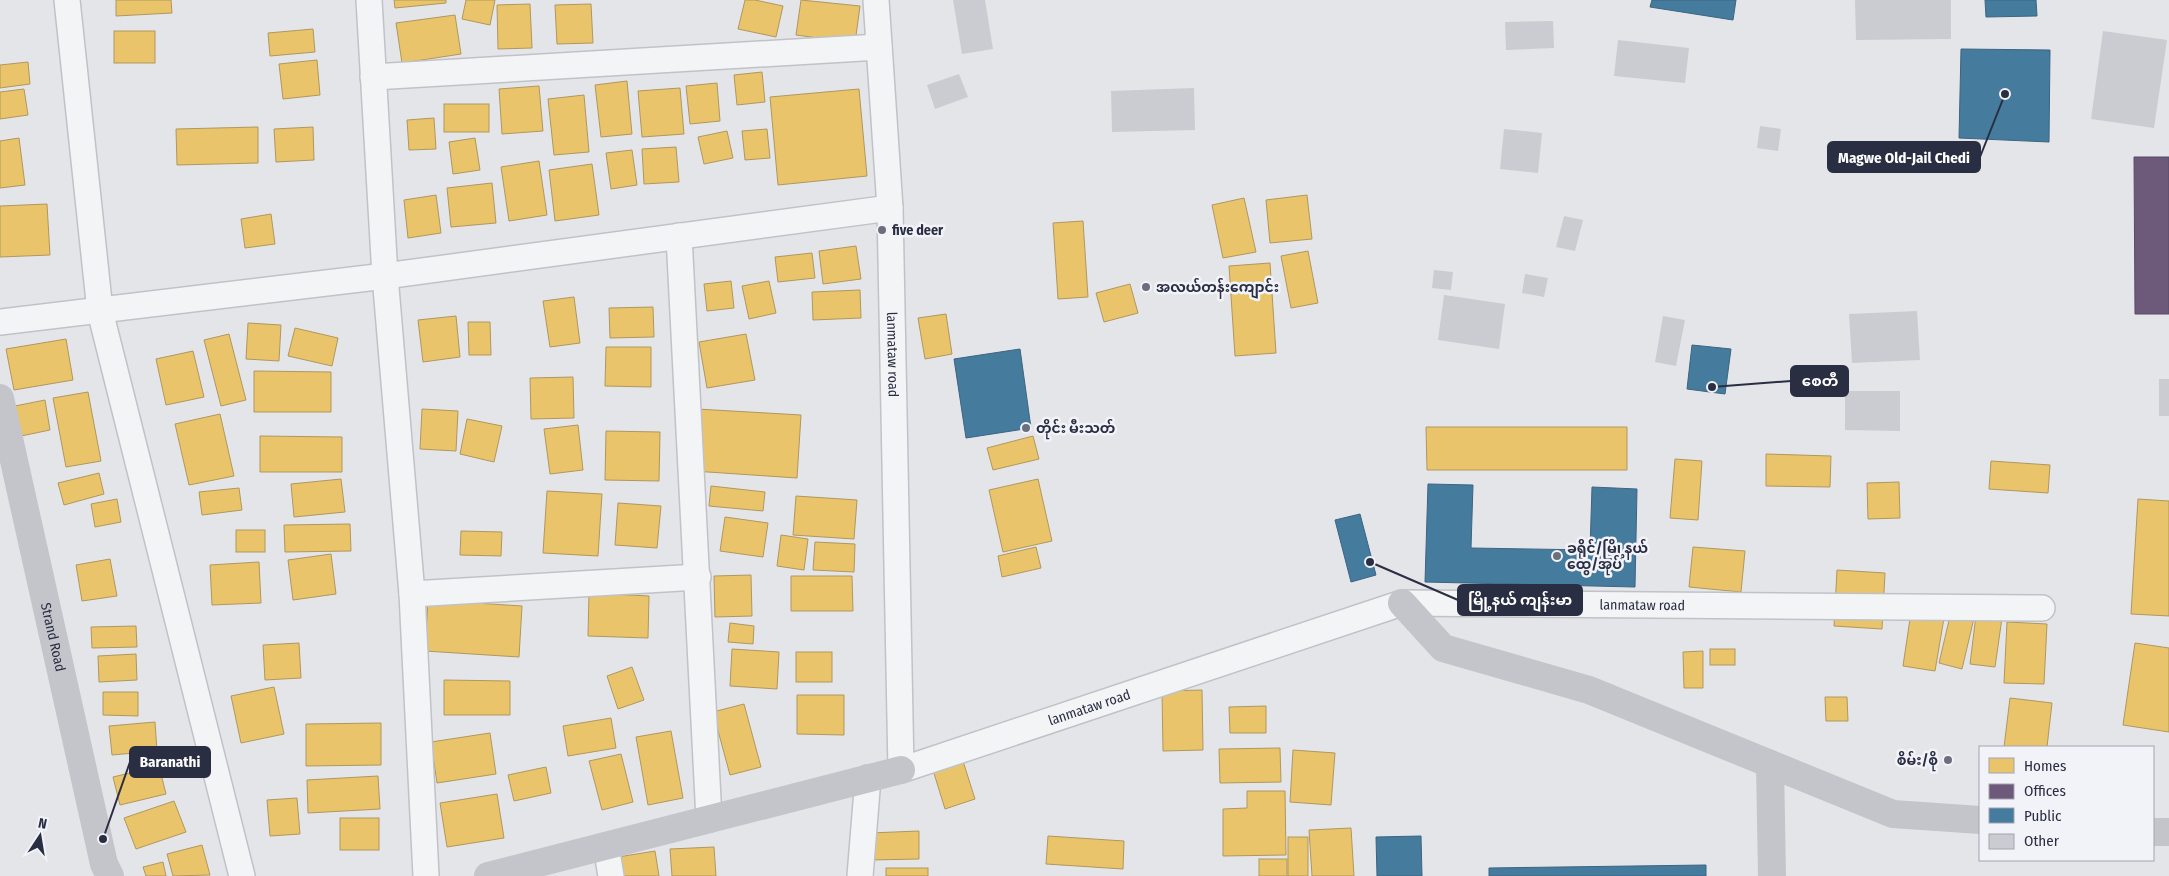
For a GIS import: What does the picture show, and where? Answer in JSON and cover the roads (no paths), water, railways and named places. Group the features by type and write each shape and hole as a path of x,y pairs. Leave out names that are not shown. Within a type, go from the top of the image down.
{"street":[{"path":"67,0 100,311 242,876"},
{"path":"369,0 385,276 412,594 426,876"},
{"name":"lanmataw road","path":"876,0 890,208 901,770 1402,603 2042,608"},
{"path":"373,77 879,47"},
{"path":"0,322 385,276 890,208"},
{"path":"679,236 709,819"},
{"name":"Strand Road","path":"0,398 102,854 110,876"},
{"path":"412,594 698,577"},
{"path":"1402,603 1442,648 1589,690 1893,814 1979,820"},
{"path":"1770,764 1772,876"},
{"path":"488,876 901,770"},
{"path":"860,876 868,778"},
{"path":"2154,832 2169,832"},
{"path":"606,846 611,876"}],"place":[{"name":"Magwe Old-Jail Chedi","path":"2005,94"},
{"name":"five deer","path":"882,230"},
{"name":"အလယ်တန်းကျောင်း","path":"1146,287"},
{"name":"စေတီ","path":"1712,387"},
{"name":"တိုင်း မီးသတ်","path":"1026,428"},
{"name":"ခရိုင်/မြို့နယ် ထွေ/အုပ်","path":"1557,556"},
{"name":"မြို့နယ် ကျန်းမာ","path":"1370,562"},
{"name":"စိမ်း/စို","path":"1948,760"},
{"name":"Baranathi","path":"103,839"}]}
